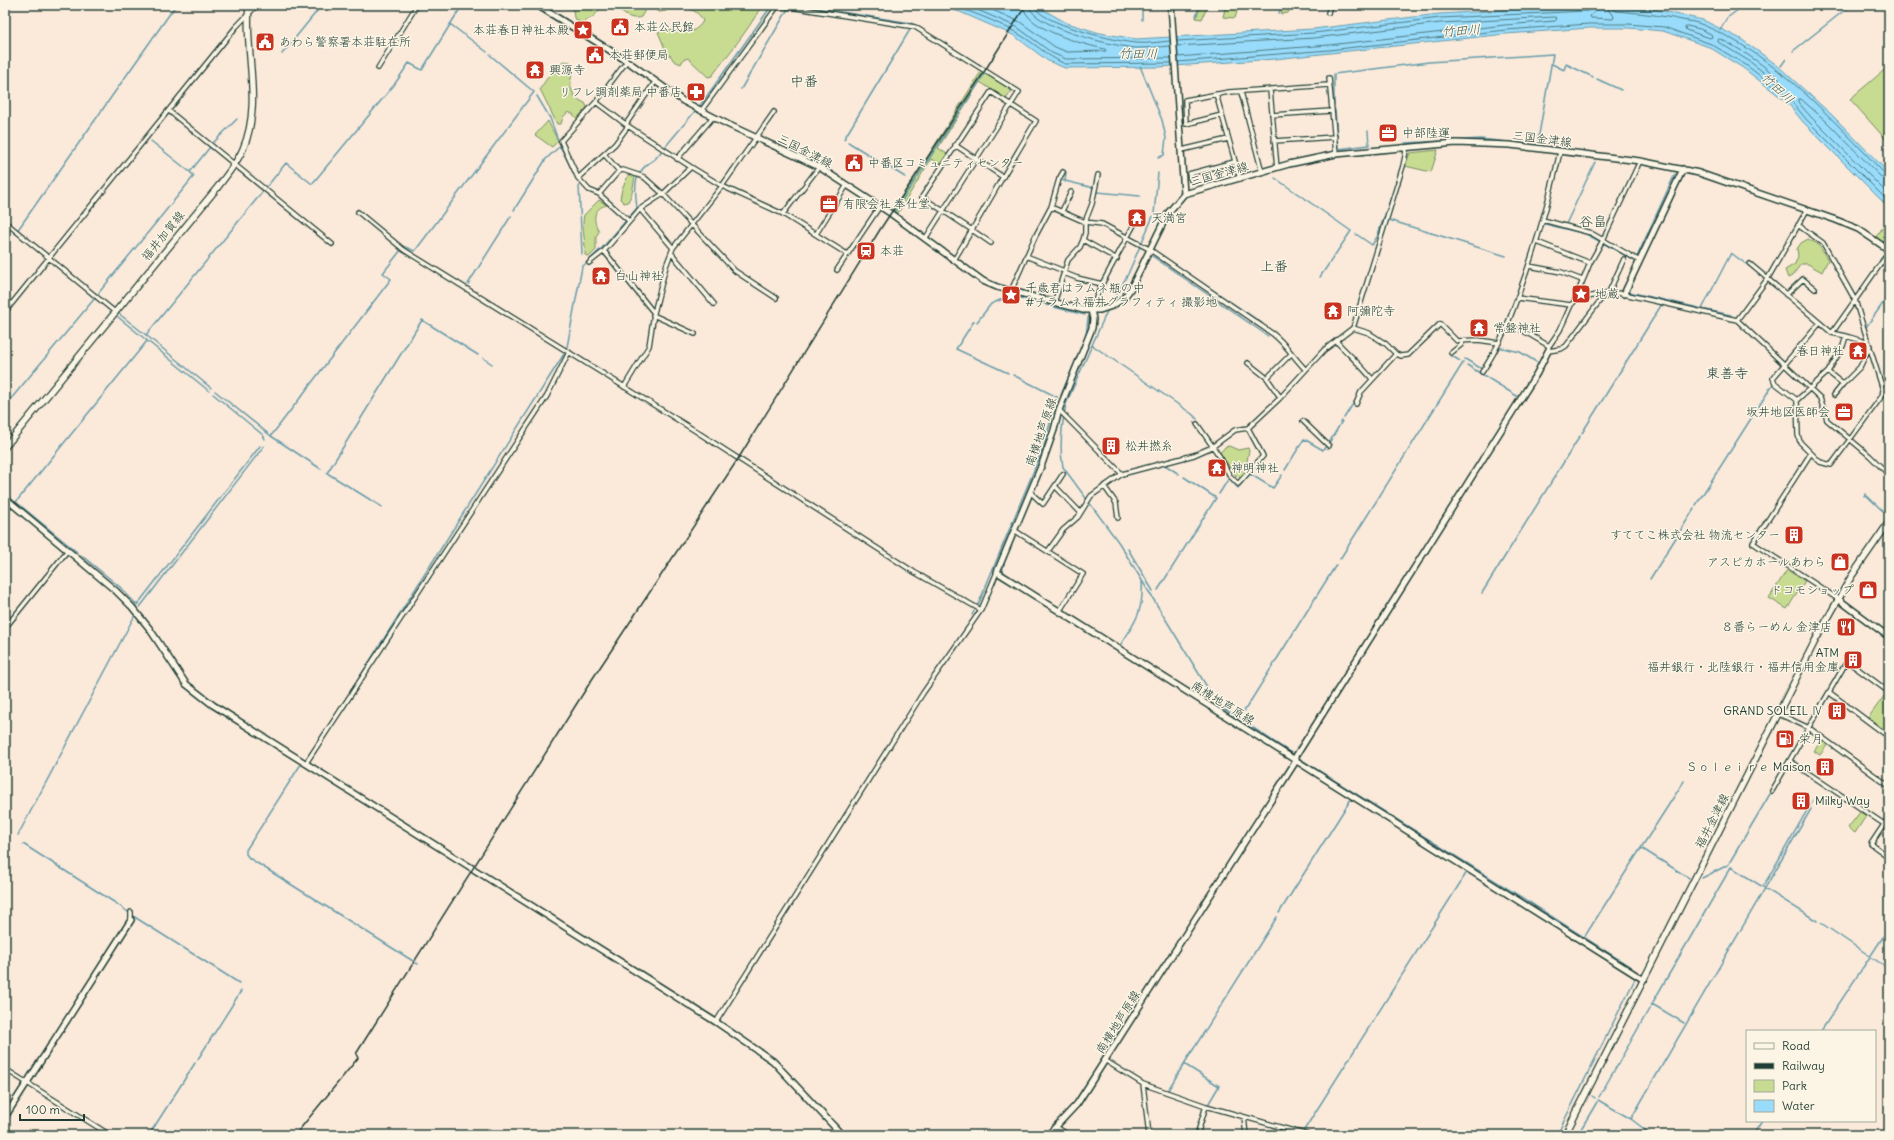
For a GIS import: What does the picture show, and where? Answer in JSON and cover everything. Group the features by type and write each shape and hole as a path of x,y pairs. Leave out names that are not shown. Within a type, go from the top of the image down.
{"main road":[{"name":"福井加賀線","path":"5,447 234,164 244,147 251,115 252,92 248,12 249,5"},
{"name":"三国金津線","path":"537,5 699,109 756,138 819,167 880,206 983,281 1011,291 1083,310 1100,310 1112,306 1124,298 1136,278 1168,213 1184,194 1277,168 1336,154 1403,147 1478,143 1640,161 1683,169 1718,179 1858,229 1889,251"},
{"path":"1171,5 1184,194"},
{"path":"1624,294 1638,260 1683,169"},
{"name":"南横地芦原線","path":"1048,1135 1077,1104 1106,1061 1297,756 1059,612 997,572 1054,430 1058,410 1092,328 1094,319 1091,310"},
{"path":"1548,349 1537,373 1522,398 1297,756 1644,980"},
{"path":"5,498 116,591 132,607 149,628 186,684 213,705 716,1022 773,1061 842,1135"},
{"name":"福井金津線","path":"1565,1135 1838,599 1889,522"},
{"path":"1838,599 1889,637"},
{"path":"5,1117 131,920"}],"street":[{"path":"5,312 248,12 257,5"},
{"path":"378,68 417,5"},
{"path":"1328,13 1330,5"},
{"path":"699,109 777,7 784,6 915,27 1019,92 925,239"},
{"path":"627,62 596,102 561,141 578,178 589,190 599,194 627,220"},
{"path":"1329,78 1336,154"},
{"path":"578,178 615,144 655,82"},
{"path":"1222,115 1186,124 1184,100 1228,92 1330,85"},
{"path":"1270,90 1277,168"},
{"path":"954,260 972,230 1036,121 991,92 922,197 972,230 991,243"},
{"path":"1240,92 1262,172"},
{"path":"1216,94 1240,179"},
{"path":"596,102 677,159 722,186 783,214 847,254"},
{"path":"170,110 332,244"},
{"path":"1272,115 1332,111"},
{"path":"624,387 649,346 654,314 666,266 672,254 673,248 722,186 774,112"},
{"path":"677,159 713,117"},
{"path":"1274,141 1334,137"},
{"path":"1182,150 1228,139"},
{"path":"955,145 1003,177"},
{"path":"1048,551 1063,530 1073,523 1091,496 1104,486 1122,474 1194,455 1212,447 1235,430 1248,428 1299,378 1305,369 1324,350 1353,328 1403,166 1406,151 1403,147"},
{"path":"1482,372 1496,352 1529,266 1543,220 1560,152"},
{"path":"604,154 619,171"},
{"path":"1548,349 1560,330 1571,304 1574,302 1582,280 1603,240 1640,161"},
{"path":"1191,180 1190,174 1234,162"},
{"path":"589,263 604,250 627,220 640,209 663,194 691,167"},
{"path":"783,214 819,167"},
{"path":"599,194 619,171 622,170 644,177 663,194 735,271 776,298"},
{"path":"1011,291 1026,256 1051,207 1059,179 1063,172"},
{"path":"1054,303 1068,260 1080,247 1083,240 1085,233 1085,222 1092,204 1098,175"},
{"path":"816,234 847,185"},
{"path":"1062,211 1071,192"},
{"path":"837,270 880,206"},
{"path":"1051,207 1085,222 1102,224 1149,249 1281,340 1291,354 1305,369"},
{"path":"640,209 673,248"},
{"path":"1737,320 1768,278 1807,210"},
{"path":"358,212 404,250 694,430 914,572 981,610"},
{"path":"1543,220 1591,233 1638,260"},
{"path":"5,222 115,312"},
{"path":"1091,310 1102,284 1117,259 1135,223"},
{"path":"1798,226 1823,243 1855,300 1883,390 1882,396 1849,439 1831,466 1820,462 1800,442 1798,434 1797,400 1828,372 1846,336"},
{"path":"1083,240 1117,259"},
{"path":"1537,242 1590,263"},
{"path":"604,250 654,314 695,334"},
{"path":"1832,333 1889,251"},
{"path":"672,254 714,304"},
{"path":"1026,256 1077,278 1102,284"},
{"path":"1609,292 1624,259"},
{"path":"1750,264 1768,278 1819,324 1832,333 1846,336 1870,345"},
{"path":"1529,266 1561,272 1582,280"},
{"path":"1786,295 1803,279 1815,289"},
{"path":"1576,296 1586,297 1609,292 1624,294 1737,320 1820,398 1827,420 1889,475"},
{"path":"1506,326 1522,330 1548,349 1561,349 1566,346 1605,294"},
{"path":"1517,298 1571,304"},
{"path":"1353,328 1369,333 1386,344 1396,354 1401,356 1408,355 1440,324 1457,341 1478,340 1499,343"},
{"path":"1797,400 1775,383 1773,378 1819,324"},
{"path":"1336,341 1358,362 1372,379"},
{"path":"1451,353 1461,345 1463,341"},
{"path":"1834,395 1860,367 1870,345"},
{"path":"306,763 547,396 569,352"},
{"path":"1267,378 1291,354"},
{"path":"1356,404 1361,392 1396,354"},
{"path":"1248,363 1267,378 1280,397"},
{"path":"1828,372 1843,384"},
{"path":"1058,410 1122,474"},
{"path":"1303,421 1329,446"},
{"path":"1196,424 1220,457 1230,476 1238,484 1264,456 1248,428"},
{"path":"1811,453 1753,543 1838,599"},
{"path":"1030,492 1043,504 1063,474"},
{"path":"1055,486 1080,512"},
{"path":"1104,486 1116,503 1118,518"},
{"path":"1014,530 1083,574 1059,612"},
{"path":"5,628 68,550"},
{"path":"716,1022 923,693 981,610 997,572"},
{"path":"1772,791 1830,693 1847,661 1889,692"},
{"path":"1830,693 1889,737"},
{"path":"1779,714 1809,728 1889,786"},
{"path":"1790,761 1884,824"},
{"path":"1889,817 1870,844 1889,857"},
{"path":"131,912 131,920"},
{"path":"1106,1061 1143,1084 1206,1106 1308,1135"},
{"path":"5,1069 110,1135"},
{"path":"1143,1084 1149,1135"},
{"path":"1197,1135 1206,1106"},
{"path":"1244,1117 1246,1135"},
{"path":"1056,1127 1069,1135"},
{"path":"1275,1135 1278,1127"}],"green space":[{"path":"568,5 604,5 593,17 581,23 574,18 573,10"},
{"path":"613,5 761,5 761,7 731,51 712,76 708,77 688,58 683,60 681,64 674,61 670,55 664,55 664,46 658,32 665,30 682,32 693,31 703,21 697,13 688,8 666,6 666,11 660,12 650,8 645,10 641,17 633,18 629,17"},
{"path":"1201,5 1208,5 1202,19 1196,18"},
{"path":"1226,5 1239,5 1235,18 1223,17"},
{"path":"1284,5 1291,5 1288,13 1281,14"},
{"path":"563,61 570,62 573,66 570,85 575,98 585,103 587,107 577,119 573,114 568,112 563,117 561,124 557,124 540,89 550,74 560,70 559,67"},
{"path":"1889,66 1889,143 1850,99"},
{"path":"982,70 1013,89 1006,99 980,82 938,148 947,154 940,164 931,159 898,213 894,210"},
{"path":"548,121 558,141 552,147 535,135"},
{"path":"1438,150 1431,172 1405,166 1410,153"},
{"path":"629,174 635,177 632,193 628,202 624,203 620,199 622,189"},
{"path":"599,200 607,205 596,212 595,223 599,231 596,237 596,250 589,257 585,255 583,225 584,215"},
{"path":"1886,223 1889,226 1889,247 1876,237"},
{"path":"1808,239 1818,244 1828,260 1822,272 1808,264 1801,264 1792,276 1788,278 1785,270 1795,264 1798,256 1797,249 1801,243"},
{"path":"1229,446 1238,450 1248,448 1249,451 1247,461 1250,468 1242,478 1236,476 1220,453 1225,447"},
{"path":"1787,570 1805,581 1787,609 1769,598"},
{"path":"1887,692 1889,694 1889,729 1887,732 1868,718"},
{"path":"1822,740 1828,744 1820,755 1814,751"},
{"path":"1860,812 1866,816 1855,833 1848,828"}],"water":[{"name":"竹田川","path":"934,5 1035,5 1067,23 1100,33 1136,39 1313,29 1439,14 1524,9 1606,6 1653,9 1703,20 1741,39 1777,65 1832,115 1889,173 1889,208 1803,122 1787,102 1743,68 1709,47 1663,31 1628,28 1590,28 1506,34 1275,59 1160,67 1065,68 1048,61 1013,35 960,12"}],"waterway":[{"path":"17,231 176,5"},
{"path":"282,54 322,5"},
{"path":"118,313 146,335 286,163 312,184 394,85 409,63 422,70 463,5"},
{"path":"764,5 769,9"},
{"path":"796,5 911,23 916,26"},
{"path":"1142,5 1142,20"},
{"path":"1196,16 1200,5"},
{"path":"1279,13 1282,5"},
{"path":"1720,30 1727,18 1739,9 1741,5"},
{"path":"1793,51 1851,5"},
{"path":"699,107 770,8"},
{"path":"741,89 788,9"},
{"path":"450,24 487,52"},
{"path":"844,139 911,28"},
{"path":"936,38 975,62"},
{"path":"1334,105 1334,74 1429,62 1553,54 1537,146"},
{"path":"405,247 415,251 534,92 490,55"},
{"path":"1781,66 1786,59"},
{"path":"1552,64 1564,70 1566,64 1593,77"},
{"name":"竹田川","path":"1140,66 1162,120 1166,138 1164,155 1158,158"},
{"path":"984,67 987,70"},
{"path":"895,211 985,73"},
{"path":"1597,79 1621,90"},
{"path":"537,96 550,118 558,140"},
{"path":"567,347 582,267 603,247 637,208 635,192 637,180 642,169 655,159 696,110"},
{"path":"1335,110 1338,149 1369,145 1368,131"},
{"path":"214,142 237,119"},
{"path":"1405,143 1481,139 1533,145"},
{"path":"151,141 190,172"},
{"path":"848,142 905,177"},
{"path":"514,210 546,159 560,146 576,178"},
{"path":"97,295 194,176 190,172 210,147"},
{"path":"1566,224 1595,162"},
{"path":"1065,182 1066,172"},
{"path":"1110,306 1128,274 1154,214 1158,173"},
{"path":"1603,243 1635,261 1675,174"},
{"path":"1275,178 1351,231 1320,277"},
{"path":"1061,180 1094,188"},
{"path":"579,185 582,254"},
{"path":"1097,192 1140,196"},
{"path":"1356,234 1372,245 1377,237 1393,192"},
{"path":"468,284 511,216"},
{"path":"1389,220 1506,256"},
{"path":"1545,224 1586,234 1599,241"},
{"path":"215,391 271,436 391,279 383,273 401,250"},
{"path":"1731,315 1702,309 1731,253 1757,272"},
{"path":"1880,260 1884,255"},
{"path":"1152,256 1268,336"},
{"path":"50,261 112,312"},
{"path":"1884,263 1889,266"},
{"path":"1640,265 1629,292 1699,308"},
{"path":"1199,281 1262,323"},
{"path":"1010,295 1042,304"},
{"path":"1866,327 1889,295"},
{"path":"977,322 991,304 1007,297"},
{"path":"5,406 95,298"},
{"path":"1582,433 1662,304"},
{"path":"1046,305 1085,315"},
{"path":"1108,309 1066,404 1063,420 1061,452 1063,467 1119,543 1215,700 1220,706 1294,755"},
{"path":"118,317 209,391"},
{"path":"1086,336 1088,318"},
{"path":"382,507 327,473 422,320 478,355"},
{"path":"974,321 956,349 1008,373"},
{"path":"146,335 211,388"},
{"path":"1061,395 1085,339"},
{"path":"77,552 16,502 147,341"},
{"path":"1092,345 1192,414 1197,419"},
{"path":"1498,347 1520,352 1538,363"},
{"path":"335,716 564,354"},
{"path":"1452,356 1460,361"},
{"path":"483,358 492,364"},
{"path":"1465,359 1482,369 1487,360"},
{"path":"1340,559 1463,363"},
{"path":"1467,365 1520,398"},
{"path":"978,605 1044,446 1057,397 1013,375"},
{"path":"1696,505 1773,384"},
{"path":"213,394 263,435 265,439"},
{"path":"1344,418 1358,396"},
{"path":"1329,443 1342,421"},
{"path":"271,436 321,469"},
{"path":"1482,593 1580,436"},
{"path":"1285,470 1304,439 1323,450 1326,446"},
{"path":"81,555 120,587 137,605 260,446"},
{"path":"140,607 264,446"},
{"path":"1165,465 1179,474"},
{"path":"1219,494 1229,478 1238,488 1250,474 1273,488 1282,475"},
{"path":"1158,590 1216,498 1184,477"},
{"path":"1864,496 1865,494 1887,515"},
{"path":"1650,579 1694,509"},
{"path":"1128,549 1153,591"},
{"path":"1002,565 1004,574"},
{"path":"1243,713 1336,565"},
{"path":"1119,647 1130,631 1140,609 1142,601 1142,581"},
{"path":"972,615 974,611"},
{"path":"18,835 135,615"},
{"path":"1297,757 1632,968"},
{"path":"301,764 246,850 246,854 249,858 413,961"},
{"path":"1641,848 1684,781"},
{"path":"1702,878 1728,865 1770,794"},
{"path":"1279,913 1351,799"},
{"path":"1764,885 1813,800"},
{"path":"1652,1135 1631,1119 1811,809"},
{"path":"23,844 128,912"},
{"path":"1585,936 1641,848 1689,878"},
{"path":"1653,1002 1731,867 1817,921"},
{"path":"1301,1135 1467,872"},
{"path":"133,916 239,983"},
{"path":"1184,1064 1277,917"},
{"path":"1821,923 1889,969"},
{"path":"1822,1030 1889,928"},
{"path":"1557,1135 1635,979"},
{"path":"198,1059 241,991"},
{"path":"1599,1097 1652,1004 1684,1023"},
{"path":"149,1135 195,1063"},
{"path":"1168,1090 1184,1064 1219,1086 1209,1103"},
{"path":"1598,1100 1631,1119"},
{"path":"1580,1135 1578,1134 1597,1102"},
{"path":"1753,1135 1761,1122"}],"railway":[{"path":"295,1135 358,1058 356,1054 591,681 738,459 881,228 984,72 1026,5"}],"place":[{"name":"本荘公民館","path":"620,27"},
{"name":"本荘春日神社本殿","path":"583,30"},
{"name":"あわら警察署本荘駐在所","path":"265,42"},
{"name":"本荘郵便局","path":"595,55"},
{"name":"興源寺","path":"535,70"},
{"name":"リフレ調剤薬局 中番店","path":"696,92"},
{"name":"中部陸運","path":"1388,133"},
{"name":"中番区コミュニティセンター","path":"854,163"},
{"name":"有限会社 奉仕堂","path":"829,204"},
{"name":"天満宮","path":"1137,218"},
{"name":"本荘","path":"866,251"},
{"name":"白山神社","path":"601,276"},
{"name":"地蔵","path":"1581,294"},
{"name":"千歳君はラムネ瓶の中 #チラムネ福井グラフィティ 撮影地","path":"1011,295"},
{"name":"阿彌陀寺","path":"1333,311"},
{"name":"常盤神社","path":"1479,328"},
{"name":"春日神社","path":"1858,351"},
{"name":"坂井地区医師会","path":"1844,412"},
{"name":"松井撚糸","path":"1111,446"},
{"name":"神明神社","path":"1217,468"},
{"name":"すててこ株式会社 物流センター","path":"1794,535"},
{"name":"アスピカホールあわら","path":"1840,562"},
{"name":"ドコモショップ","path":"1868,590"},
{"name":"８番らーめん 金津店","path":"1846,627"},
{"name":"ATM 福井銀行・北陸銀行・福井信用金庫","path":"1853,660"},
{"name":"GRAND SOLEIL Ⅳ","path":"1837,711"},
{"name":"栄月","path":"1785,739"},
{"name":"Ｓｏｌｅｉｒｅ Maison","path":"1825,767"},
{"name":"Milky Way","path":"1801,801"}],"district":[{"name":"中番","path":"804,81"},
{"name":"谷畠","path":"1593,221"},
{"name":"上番","path":"1274,266"},
{"name":"東善寺","path":"1727,373"}]}
